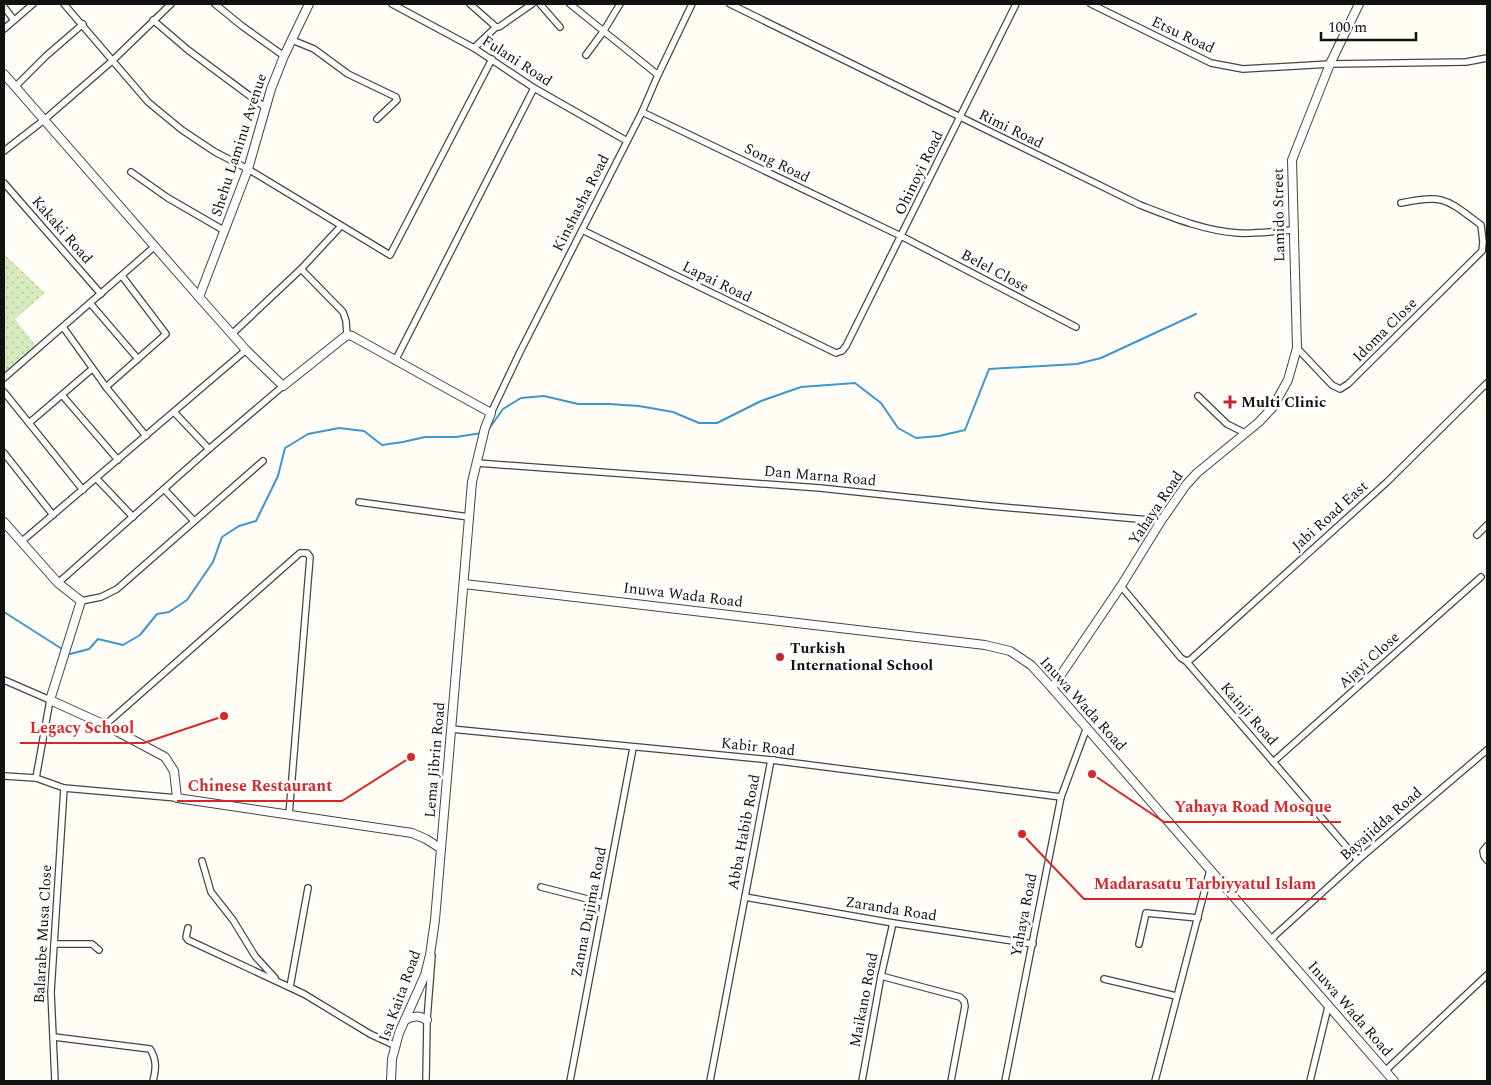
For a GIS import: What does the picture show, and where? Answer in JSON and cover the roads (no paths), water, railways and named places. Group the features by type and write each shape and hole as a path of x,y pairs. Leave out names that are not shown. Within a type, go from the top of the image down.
{"street":[{"path":"4,29 33,4"},
{"path":"64,4 148,102 182,130 215,152 390,255 492,59"},
{"path":"4,151 44,120 112,62 171,4"},
{"path":"215,4 284,56"},
{"name":"Shehu Laminu Avenue","path":"199,297 248,170 271,89 284,56 309,4"},
{"name":"Fulani Road","path":"392,4 474,48 534,88 627,141"},
{"path":"470,4 496,27"},
{"path":"474,48 496,27 499,27 532,4"},
{"path":"540,4 560,27"},
{"path":"570,4 658,75"},
{"path":"586,56 620,4"},
{"name":"Kinshasha Road","path":"491,413 642,112 692,4"},
{"name":"Rimi Road","path":"730,4 1140,205 1170,217 1216,230 1238,233 1293,230"},
{"name":"Ohinoyi Road","path":"842,351 902,236 1016,4"},
{"name":"Etsu Road","path":"1090,4 1211,63 1243,69 1330,64 1466,62 1487,58"},
{"name":"Lamido Street","path":"1296,328 1292,160 1330,64 1359,4"},
{"path":"4,7 14,20"},
{"path":"153,20 188,50 266,108"},
{"path":"15,87 46,56 83,24"},
{"path":"292,40 314,48 348,74 396,97 397,100 378,119"},
{"path":"4,74 246,350 283,386"},
{"path":"395,361 534,88"},
{"name":"Song Road","path":"642,112 902,236"},
{"path":"131,172 168,198 225,231"},
{"name":"Kakaki Road","path":"4,183 102,294"},
{"name":"Idoma Close","path":"1296,348 1332,385 1340,389 1348,384 1482,251 1481,225 1451,203 1440,199 1426,198 1401,203"},
{"path":"232,334 301,269 341,226"},
{"name":"Lapai Road","path":"582,230 836,353 842,351"},
{"name":"Belel Close","path":"902,236 1076,327"},
{"path":"4,378 154,247"},
{"path":"301,269 343,312 348,336"},
{"path":"106,387 166,334 122,276"},
{"path":"90,303 138,359"},
{"path":"63,327 92,369 146,436"},
{"name":"Yahaya Road","path":"1052,688 1121,586 1161,520 1197,473 1273,407 1282,394 1288,380 1296,348 1296,328"},
{"path":"58,583 209,449 283,386 348,336 352,336 491,413"},
{"path":"21,542 246,350"},
{"path":"29,423 92,369"},
{"name":"Jabi Road East","path":"1186,661 1190,660 1386,482 1487,384"},
{"path":"4,392 82,490"},
{"path":"62,395 118,460"},
{"path":"1198,396 1226,424 1245,433"},
{"path":"174,412 209,449"},
{"name":"Lema Jibrin Road","path":"426,1081 427,1020 440,848 472,482 481,442 491,413"},
{"path":"4,453 53,515"},
{"path":"4,522 58,583 82,601 101,598 116,590 263,461"},
{"name":"Dan Marna Road","path":"477,463 820,488 990,506 1161,520"},
{"path":"97,478 133,517"},
{"path":"164,489 194,521"},
{"path":"359,502 470,517"},
{"path":"1477,535 1487,525"},
{"path":"105,726 300,553 307,553 310,558 289,815"},
{"name":"Ajayi Close","path":"1273,762 1481,577"},
{"name":"Inuwa Wada Road","path":"464,584 985,645 1010,651 1031,665 1052,688 1394,1081"},
{"name":"Kainji Road","path":"1121,586 1181,658 1186,661 1358,860"},
{"path":"36,778 50,700 82,601"},
{"path":"4,680 105,726 165,757 174,771 177,798"},
{"name":"Yahaya Road","path":"1006,1081 1061,798 1086,727"},
{"name":"Kabir Road","path":"451,729 771,760 1061,798"},
{"name":"Zanna Dujima Road","path":"570,1081 633,748"},
{"name":"Bayajidda Road","path":"1271,939 1358,860 1487,750"},
{"name":"Abba Habib Road","path":"710,1081 771,760 974,784"},
{"path":"4,776 36,778 64,788 177,798 412,833 440,848"},
{"name":"Balarabe Musa Close","path":"55,1081 51,992 64,788"},
{"path":"1487,846 1483,854 1487,860"},
{"path":"202,861 211,892 233,920 255,956 277,980"},
{"path":"1155,1081 1210,870"},
{"path":"540,887 604,903"},
{"path":"290,987 308,888"},
{"name":"Zaranda Road","path":"745,897 893,923 1032,944"},
{"path":"1139,944 1146,913 1198,918"},
{"name":"Isa Kaita Road","path":"392,1081 392,1059 405,1020 425,975 435,920"},
{"name":"Maikano Road","path":"862,1081 881,976 893,923"},
{"path":"188,928 186,937 188,940 277,980 370,1034 396,1046"},
{"path":"54,944 92,944 98,950"},
{"path":"1385,1071 1487,975"},
{"path":"881,976 960,997 964,1001 965,1006 951,1081"},
{"path":"1104,979 1176,996"},
{"path":"1310,1081 1328,1007"},
{"path":"405,1020 412,1016 427,1020"},
{"path":"54,1037 150,1049 155,1057 154,1081"}],"waterway":[{"path":"486,433 503,409 521,398 544,396 578,404 639,406 673,412 699,423 717,423 761,401 801,387 855,383 881,403 898,428 916,438 939,436 965,430 989,369 1077,364 1101,358 1196,314"},
{"path":"66,652 70,654 89,649 98,639 123,645 140,635 157,614 169,612 187,600 213,562 222,537 239,526 256,521 278,476 285,448 308,434 339,428 364,431 382,445 425,437 456,437 482,433"},
{"path":"4,612 62,649"}],"place":[{"name":"Multi Clinic","path":"1230,402"},
{"name":"Turkish International School","path":"780,657"},
{"name":"Legacy School","path":"224,716"},
{"name":"Chinese Restaurant","path":"411,757"},
{"name":"Yahaya Road Mosque","path":"1092,774"},
{"name":"Madarasatu Tarbiyyatul Islam","path":"1022,834"}]}
